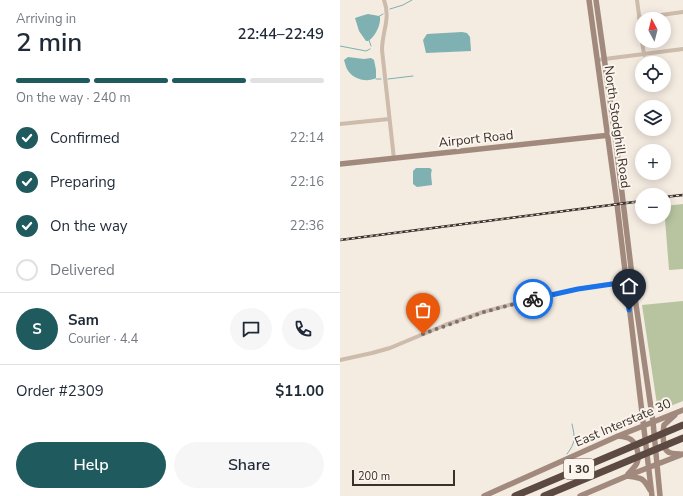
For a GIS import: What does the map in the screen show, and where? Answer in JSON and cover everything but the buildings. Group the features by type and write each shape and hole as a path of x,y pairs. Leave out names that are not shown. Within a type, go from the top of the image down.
{"highway":[{"name":"I 30","path":"515,496 683,425"},
{"name":"I 30","path":"544,496 680,440"},
{"path":"508,496 539,486"}],"main road":[{"name":"North Stodghill Road","path":"589,0 608,136 652,494"},
{"name":"North Stodghill Road","path":"596,0 653,422 660,496"},
{"name":"Airport Road","path":"340,164 615,135"},
{"name":"East Interstate 30","path":"484,496 618,436 680,411"},
{"path":"680,411 664,425 664,441 667,451 670,453 682,454"},
{"path":"618,436 635,442 638,452 636,464 627,476"},
{"path":"580,496 682,454"},
{"path":"627,476 639,477 645,481 652,494"}],"street":[{"path":"384,0 387,12 387,24 382,41 382,50 394,159"},
{"path":"637,0 638,12"},
{"path":"671,14 683,12"},
{"path":"643,48 644,55"},
{"path":"597,60 683,50"},
{"path":"340,124 389,119"},
{"path":"340,360 390,348 445,325 513,304 578,289 633,280"}],"green space":[{"path":"683,204 683,269 669,270 665,224 671,224 671,205"},
{"path":"683,301 683,401 658,411 642,305"}],"water":[{"path":"368,14 379,16 380,20 375,34 371,39 366,41 359,31 355,18"},
{"path":"467,33 470,37 471,51 426,53 423,40 427,34"},
{"path":"348,57 364,59 371,58 374,60 376,78 364,80 356,78 352,75 347,69 344,60"},
{"path":"416,168 430,168 432,170 432,185 417,187 413,184 413,171"}],"waterway":[{"path":"390,9 403,5 412,0"},
{"path":"378,17 383,14"},
{"path":"369,40 371,46"},
{"path":"340,46 366,51 370,49"},
{"path":"388,79 413,76"},
{"path":"376,79 381,79"},
{"path":"567,454 574,440 572,424"}],"railway":[{"path":"671,196 683,195"},
{"path":"340,240 635,202"}],"way so far":[{"path":"423,334 484,312 533,299"}],"route":[{"path":"533,299 550,294 626,282 629,310"}]}
